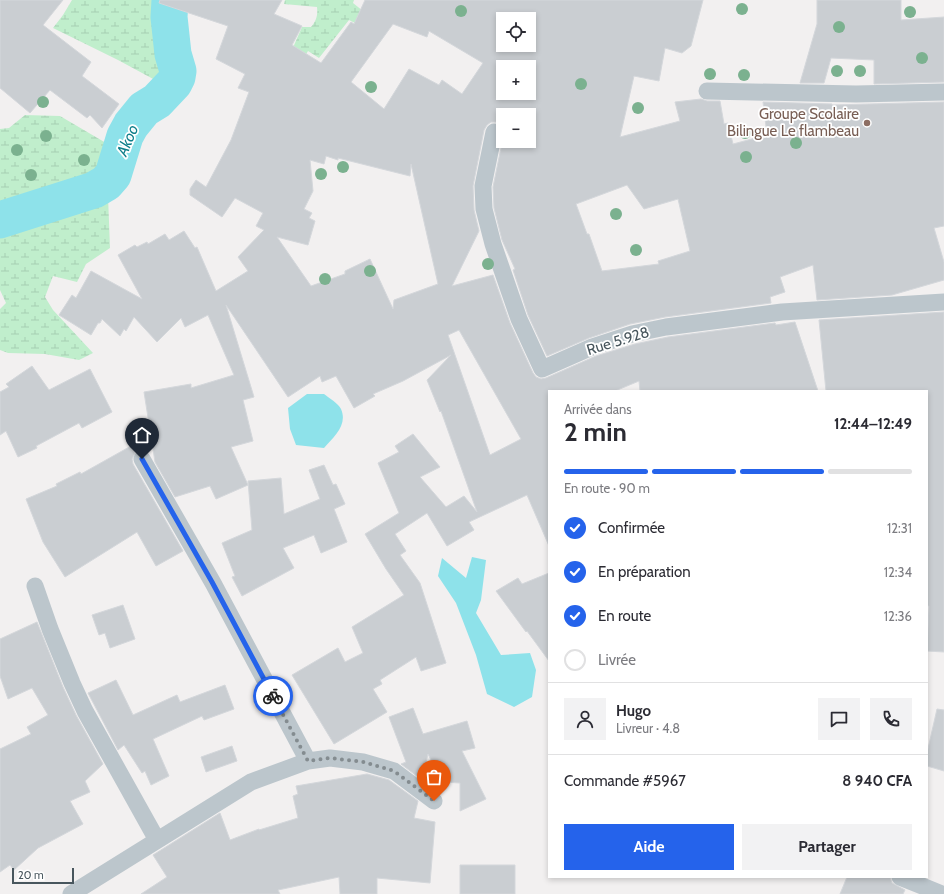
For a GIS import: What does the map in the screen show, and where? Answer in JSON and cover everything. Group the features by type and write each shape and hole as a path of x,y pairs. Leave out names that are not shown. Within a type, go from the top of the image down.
{"street":[{"path":"707,91 856,94 944,92"},
{"name":"Rue 5.928","path":"494,132 483,186 484,209 493,244 519,319 542,369 592,347 632,334 666,327 782,312 944,302"},
{"path":"142,459 212,582 308,761"},
{"path":"35,586 50,629 85,711 158,840"},
{"path":"71,894 251,782 308,761 330,758 364,762 394,771 434,801"},
{"path":"902,878 942,894"}],"green space":[{"path":"72,0 161,0 165,60 161,79 159,81 155,80 53,28"},
{"path":"285,0 354,0 353,3 383,27 375,33 349,20 319,58 308,51 283,94 281,75 302,27 311,27 317,16 317,7 284,4"},
{"path":"25,115 60,116 106,143 110,248 86,264 77,282 53,276 45,297 53,310 93,353 79,360 45,354 8,353 0,350 0,309 6,303 0,290 0,129 9,128"}],"water":[{"path":"307,394 324,394 340,407 343,415 343,420 339,430 324,448 296,445 290,429 288,408"},
{"path":"472,557 486,560 481,600 476,613 501,655 530,653 536,670 532,697 514,707 487,694 476,655 456,603 438,576 442,558 466,578"}],"building":[{"path":"0,0 63,0 43,25 91,62 82,76 119,104 102,128 90,115 87,118 50,90 30,113 0,88"},
{"path":"160,0 282,0 274,14 302,26 292,45 321,63 351,22 354,24 365,0 703,0 691,46 682,53 665,48 659,81 634,76 620,137 680,121 675,102 701,99 707,101 720,101 724,124 728,123 733,144 767,135 763,102 832,105 944,102 944,226 934,228 944,262 944,280 892,295 817,300 813,265 780,277 785,292 770,297 771,303 665,317 630,324 589,338 547,356 528,315 513,270 515,269 502,240 494,208 493,187 501,148 536,148 536,108 496,108 496,122 491,122 484,130 473,186 474,210 479,231 452,286 493,275 510,323 536,377 541,379 546,378 596,356 635,344 668,337 775,323 776,325 795,322 818,390 640,390 639,381 617,390 548,390 548,544 527,495 469,522 474,530 447,546 427,513 395,534 406,551 400,555 420,583 446,663 421,671 416,657 380,680 382,684 373,689 387,712 334,744 292,675 338,648 345,662 363,653 352,627 404,595 365,534 399,513 378,463 399,452 395,446 413,434 440,467 420,477 446,507 464,496 477,512 441,411 440,412 427,380 451,355 403,381 373,394 375,396 354,408 336,376 322,382 320,376 288,397 226,305 254,397 243,400 253,441 231,447 248,485 216,499 210,486 175,497 155,462 144,392 191,384 191,388 234,375 208,315 185,327 181,318 157,342 134,317 126,331 124,329 120,336 102,319 91,335 59,315 72,295 76,298 91,271 142,299 118,255 135,245 137,247 147,242 148,244 165,234 169,240 184,231 195,248 197,247 216,291 248,271 238,257 264,230 256,226 263,213 235,198 222,217 190,195 190,189 196,180 206,187 231,140 249,92 238,88 245,74 216,59 228,26 159,3","holes":["393,24 427,37 429,31 483,63 462,94 442,80 439,85 409,69 384,109 351,82","326,156 410,176 411,164 438,284 394,300 393,309 370,259 345,271 345,274 311,286 277,237 308,245 315,221 309,218 312,213 304,209 313,191 310,160 324,164","627,185 644,209 678,199 690,251 658,261 659,264 602,271 589,234 587,234 576,204","459,330 521,439 490,455 448,335"]},
{"path":"817,0 901,0 901,20 944,17 944,82 874,84 874,60 831,58 824,83 800,83 817,24"},
{"path":"944,312 944,652 928,651 928,390 826,390 819,320"},
{"path":"32,366 49,390 90,369 112,412 82,428 79,423 36,446 37,448 18,457 6,431 0,435 0,392 9,387 6,384"},
{"path":"131,446 135,453 132,459 133,464 183,551 156,566 137,532 65,577 43,542 26,499 57,486 56,484 80,472 81,474"},
{"path":"324,465 333,485 336,484 345,504 334,509 347,542 321,553 314,535 283,548 294,568 242,596 232,577 235,576 222,543 252,530 248,481 281,478 284,514 320,499 309,470"},
{"path":"548,573 548,660 496,591 518,578 522,584"},
{"path":"123,605 135,639 110,648 105,633 99,635 92,615"},
{"path":"37,622 76,715 103,764 85,781 90,792 70,801 83,824 38,848 14,870 10,865 0,872 0,749 31,734 27,727 48,715 32,688 8,699 0,676 0,639"},
{"path":"116,680 133,715 177,695 180,702 225,685 234,709 204,720 202,716 153,739 169,776 151,785 145,771 142,773 124,745 118,750 88,693"},
{"path":"413,708 423,734 467,721 475,748 462,751 486,799 460,811 460,783 442,782 428,754 422,780 401,764 406,762 389,717"},
{"path":"937,709 944,710 944,771 928,766 928,749"},
{"path":"232,746 237,761 206,772 201,757"},
{"path":"367,774 389,780 418,801 414,818 435,822 430,883 377,878 377,894 340,894 339,877 278,890 280,894 141,894 167,877 153,855 220,813 230,840 259,829 298,818 293,796 298,794 296,786"},
{"path":"460,865 515,865 515,894 460,894"},
{"path":"847,878 890,878 892,883 905,890 903,894 840,894"}],"waterway":[{"name":"Akoo","path":"0,220 94,190 106,183 113,175 125,136 131,125 144,109 157,101 174,83 177,77 178,71 173,54 169,17 170,0"}],"way so far":[{"path":"273,696 308,761 330,758 364,762 394,771 434,801"}],"place":[{"name":"Groupe Scolaire Bilingue Le flambeau","path":"867,123"}],"route":[{"path":"142,459 212,582 273,696"}]}
